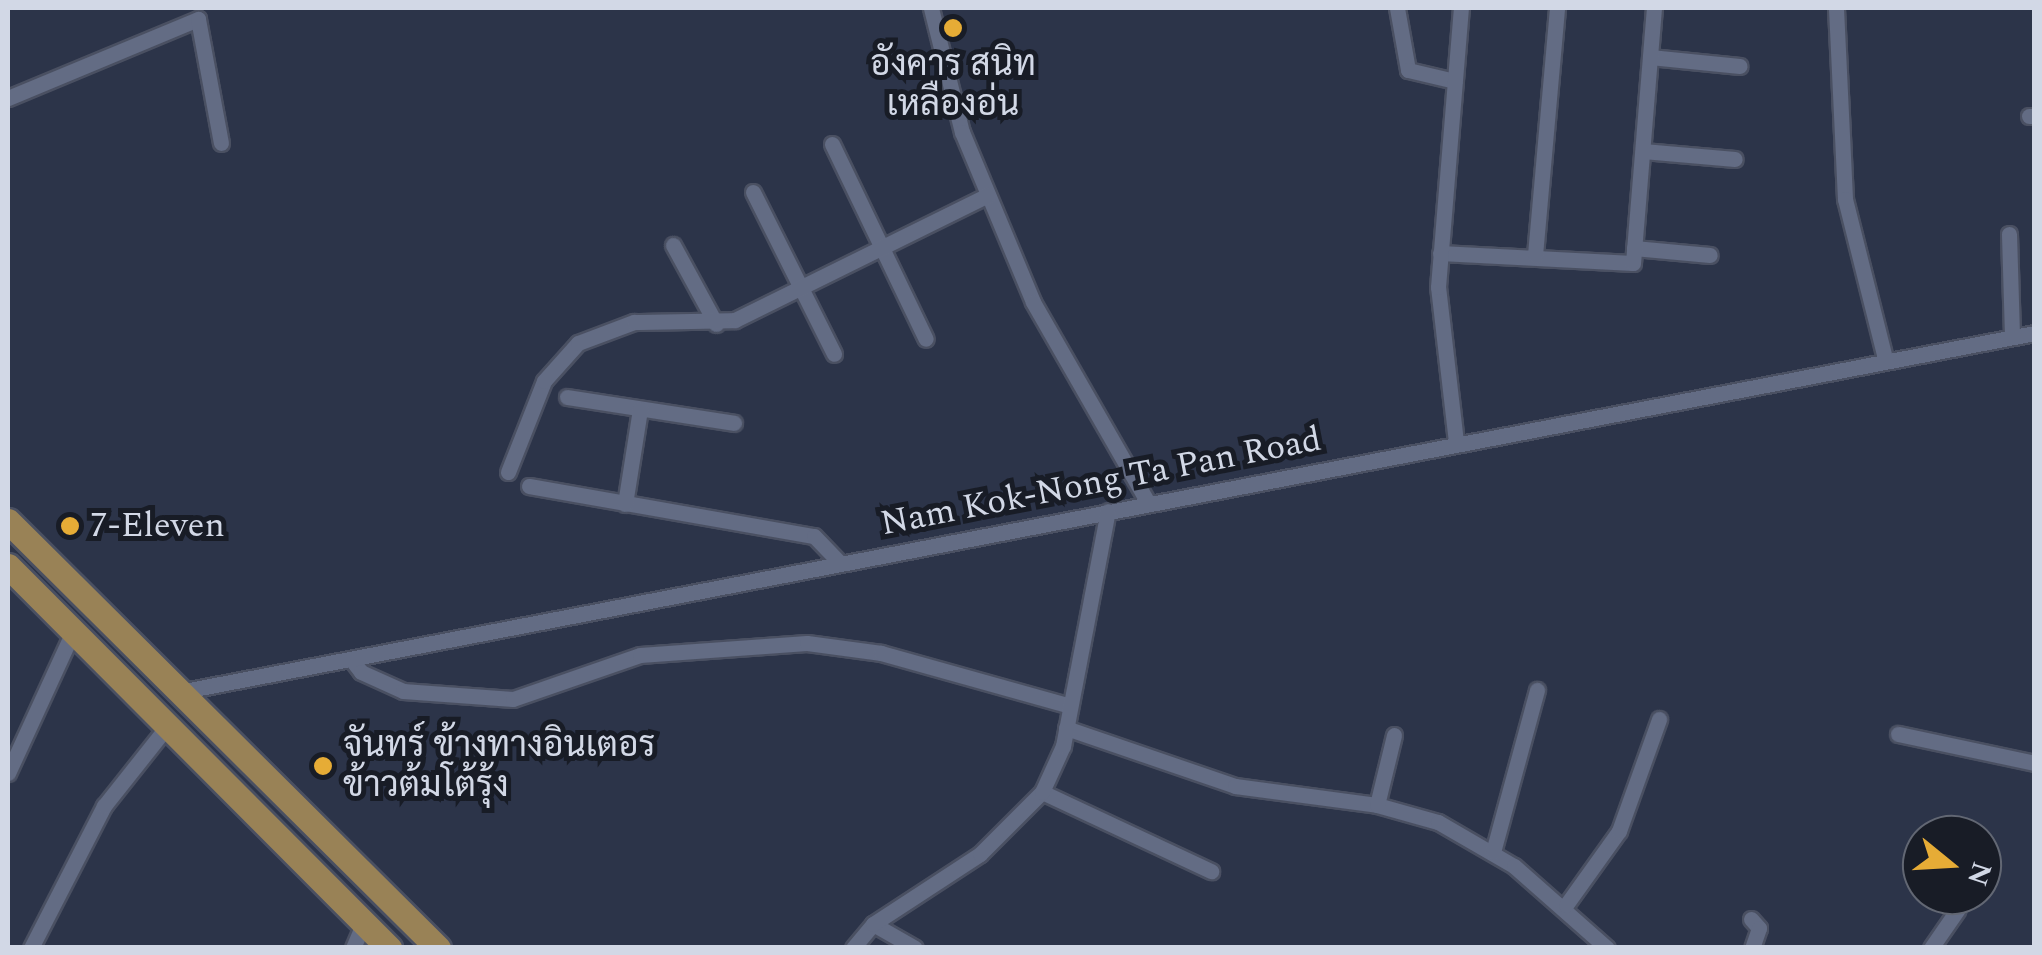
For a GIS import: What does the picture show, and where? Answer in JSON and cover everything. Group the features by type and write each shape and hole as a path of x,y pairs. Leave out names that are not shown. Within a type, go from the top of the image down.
{"main road":[{"path":"8,521 438,948"},
{"path":"8,566 159,723 389,948"},
{"path":"159,723 178,692"}],"street":[{"path":"931,8 962,132 1032,302 1148,503"},
{"path":"1397,8 1408,70 1456,81"},
{"path":"1456,442 1439,316 1440,253 1461,8"},
{"path":"1535,256 1557,8"},
{"path":"1440,253 1633,263 1654,8"},
{"path":"1836,8 1842,183 1885,358"},
{"path":"8,98 121,44 198,19 221,143"},
{"path":"1650,57 1740,66"},
{"path":"832,144 886,246 926,339"},
{"path":"1642,151 1735,159"},
{"path":"754,192 804,286 834,354"},
{"path":"508,472 544,381 578,343 634,322 716,324 804,286 988,195"},
{"path":"2008,234 2012,336"},
{"path":"672,244 716,324"},
{"path":"1634,248 1710,255"},
{"name":"Nam Kok-Nong Ta Pan Road","path":"178,692 1885,358 2034,333"},
{"path":"567,397 734,423"},
{"path":"625,504 640,408"},
{"path":"529,486 814,536 840,563"},
{"path":"853,948 873,924 980,854 1042,792 1066,728 1067,705 1108,542 1108,510"},
{"path":"8,773 14,744 73,632"},
{"path":"351,658 361,672 417,694 513,699 640,655 808,643 881,652 1067,705"},
{"path":"1493,852 1537,690"},
{"path":"1566,906 1619,831 1660,720"},
{"path":"31,948 104,806 159,723"},
{"path":"1066,728 1235,786 1378,805 1438,822 1493,852 1566,906 1607,948"},
{"path":"1898,734 2034,763"},
{"path":"1378,805 1394,735"},
{"path":"1042,792 1211,871"},
{"path":"1931,948 1954,915"},
{"path":"1751,919 1758,928 1752,948"},
{"path":"353,948 364,922"},
{"path":"873,924 915,948"}],"place":[{"name":"อังคาร สนิท เหลืองอ่น","path":"953,28"},
{"name":"7-Eleven","path":"70,526"},
{"name":"จันทร์ ข้างทางอินเตอร ข้าวต้มโต้รุ้ง","path":"323,766"}]}
